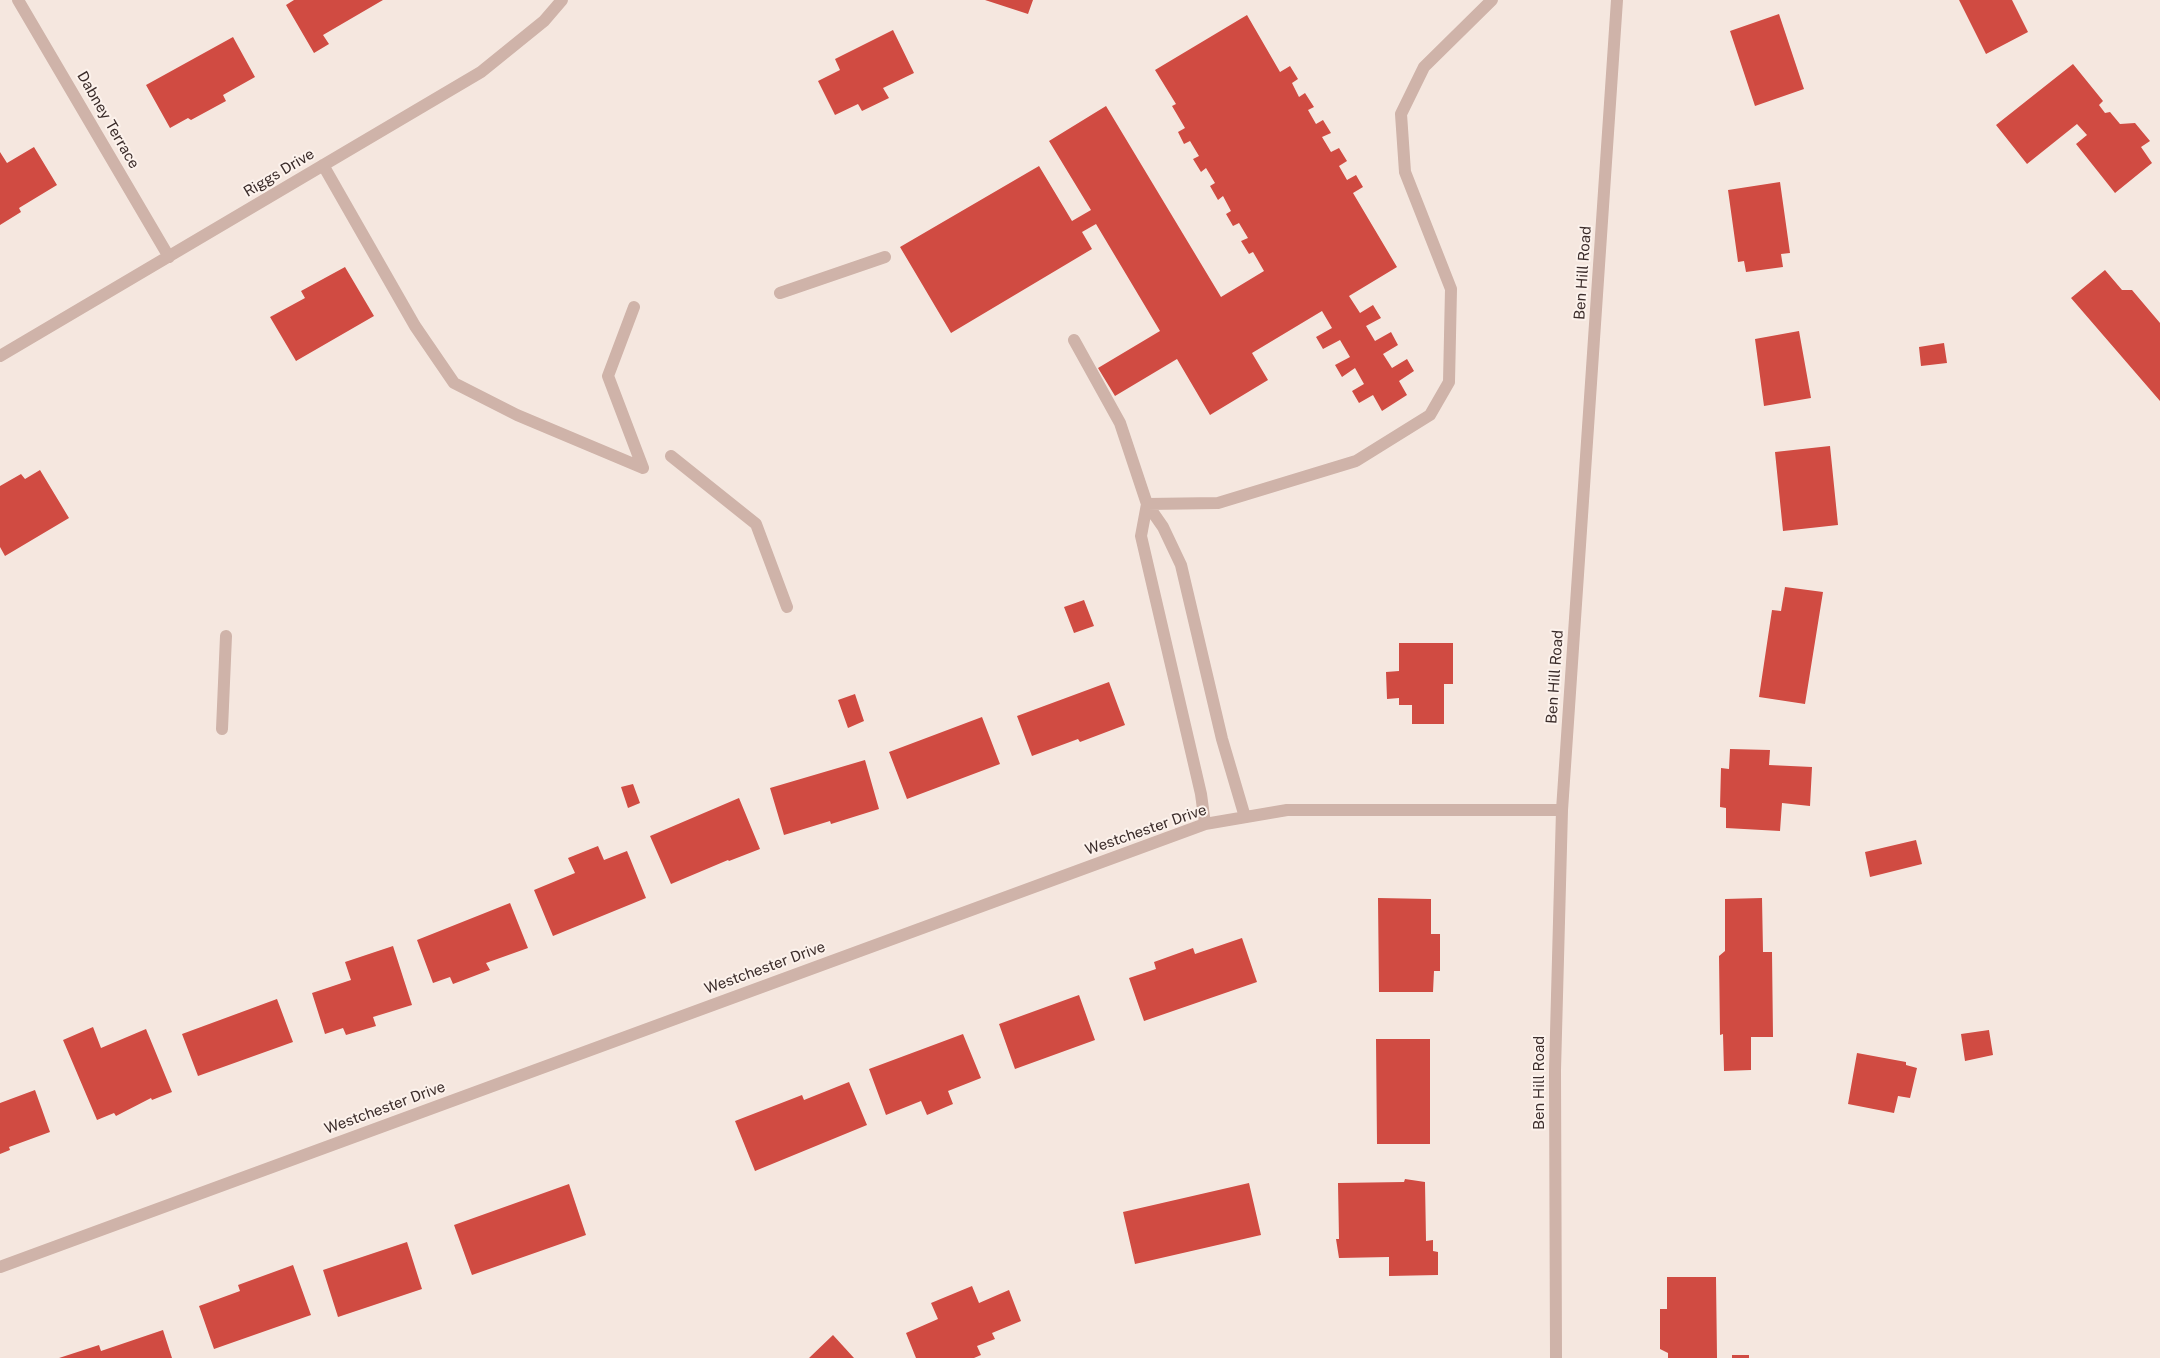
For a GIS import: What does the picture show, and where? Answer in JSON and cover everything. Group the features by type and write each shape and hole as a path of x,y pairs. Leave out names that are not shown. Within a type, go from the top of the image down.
{"street":[{"name":"Dabney Terrace","path":"18,0 169,256"},
{"name":"Riggs Drive","path":"0,356 481,72 544,21 562,0"},
{"path":"1147,504 1218,503 1356,461 1430,415 1449,382 1451,289 1405,172 1401,114 1424,67 1492,0"},
{"name":"Ben Hill Road","path":"1556,1358 1555,1070 1562,810 1617,0"},
{"path":"324,165 415,326 454,383 517,415 643,468 608,376 634,307"},
{"path":"780,293 885,257"},
{"path":"1074,340 1120,423 1147,504 1163,527 1181,565 1222,739 1245,817"},
{"path":"671,456 756,524 787,607"},
{"path":"1147,504 1141,536 1201,794 1205,824"},
{"path":"222,729 226,636"},
{"name":"Westchester Drive","path":"0,1267 1205,824 1287,810 1562,810"}],"building":[{"path":"294,0 383,0 323,35 329,44 314,53 286,5"},
{"path":"985,0 1033,0 1028,14"},
{"path":"1959,0 2012,0 2028,32 1986,54"},
{"path":"1779,14 1804,89 1755,106 1730,31"},
{"path":"1247,15 1280,72 1290,66 1298,79 1292,83 1299,97 1305,93 1314,107 1308,110 1316,124 1323,120 1331,133 1322,137 1331,152 1339,148 1347,161 1339,166 1347,180 1356,175 1363,187 1353,193 1397,267 1349,296 1360,313 1373,305 1381,318 1366,326 1375,341 1391,332 1398,345 1383,354 1392,368 1407,359 1414,371 1399,381 1407,395 1382,411 1373,395 1359,403 1352,391 1364,384 1355,368 1342,377 1335,365 1350,357 1340,340 1323,349 1316,337 1332,328 1322,311 1252,353 1268,380 1210,415 1177,359 1115,396 1098,368 1160,331 1096,224 1082,232 1092,249 951,333 900,247 1039,166 1072,221 1091,210 1049,141 1106,106 1221,297 1264,271 1253,252 1249,254 1241,241 1248,238 1239,223 1233,226 1226,214 1231,211 1223,196 1218,200 1210,186 1215,183 1206,168 1201,172 1193,159 1199,156 1190,141 1184,144 1178,132 1185,128 1172,106 1176,104 1155,70"},
{"path":"893,30 914,73 883,88 889,98 862,111 858,104 835,115 818,81 840,70 835,59"},
{"path":"233,37 255,77 223,95 226,101 191,120 188,118 170,128 146,85"},
{"path":"2073,64 2103,101 2099,105 2105,113 2110,112 2120,124 2135,123 2150,141 2141,147 2152,163 2115,193 2076,144 2087,135 2077,124 2027,164 1996,125"},
{"path":"34,147 57,185 19,208 21,212 0,225 0,152 7,163"},
{"path":"1780,182 1790,253 1781,254 1783,267 1746,272 1744,261 1738,262 1728,190"},
{"path":"345,267 374,316 296,361 270,317 305,298 301,291"},
{"path":"2105,270 2122,290 2132,290 2160,323 2160,401 2071,298"},
{"path":"1799,331 1811,398 1764,406 1755,339"},
{"path":"1944,343 1947,363 1921,366 1919,347"},
{"path":"1830,446 1838,525 1783,531 1775,452"},
{"path":"40,470 69,518 5,556 0,547 0,486 21,474 25,479"},
{"path":"1785,587 1823,592 1805,704 1759,697 1772,610 1781,611"},
{"path":"1084,600 1094,626 1074,633 1064,607"},
{"path":"1399,643 1453,643 1453,684 1444,684 1444,724 1412,724 1412,705 1399,705 1399,698 1387,699 1386,672 1399,671"},
{"path":"1109,682 1125,725 1080,742 1078,739 1032,756 1017,716"},
{"path":"855,694 864,721 848,728 838,700"},
{"path":"982,717 1000,764 907,799 889,752"},
{"path":"1730,749 1770,750 1769,765 1812,767 1810,806 1782,803 1780,831 1726,828 1726,808 1720,807 1721,768 1729,769"},
{"path":"865,760 879,809 831,824 830,821 784,835 770,788"},
{"path":"633,784 640,803 628,808 621,787"},
{"path":"739,798 760,849 671,884 650,836"},
{"path":"1916,840 1922,864 1870,877 1865,852"},
{"path":"598,846 604,860 627,851 646,898 553,936 534,890 575,873 568,858"},
{"path":"1378,898 1431,899 1431,934 1440,934 1440,971 1434,971 1433,992 1379,992"},
{"path":"1762,898 1763,952 1772,952 1773,1037 1751,1037 1751,1070 1724,1071 1723,1034 1720,1035 1719,956 1725,951 1725,899"},
{"path":"510,903 528,948 486,963 490,970 453,984 450,977 433,983 417,940"},
{"path":"1242,938 1257,982 1144,1021 1129,978 1156,969 1154,962 1193,948 1195,954"},
{"path":"393,946 412,1005 373,1017 376,1026 346,1035 343,1028 325,1034 312,993 351,980 345,962"},
{"path":"1079,995 1095,1040 1015,1069 999,1024"},
{"path":"277,999 293,1042 198,1076 182,1034"},
{"path":"93,1027 101,1048 146,1029 172,1092 152,1100 151,1098 116,1116 114,1113 97,1120 63,1040"},
{"path":"1989,1030 1993,1055 1965,1061 1961,1034"},
{"path":"963,1034 981,1078 948,1091 953,1104 927,1115 921,1101 886,1115 869,1069"},
{"path":"1376,1039 1430,1039 1430,1144 1377,1144"},
{"path":"1857,1053 1906,1062 1906,1065 1917,1068 1910,1098 1898,1096 1894,1113 1848,1104"},
{"path":"849,1082 867,1125 755,1171 735,1121 802,1095 804,1100"},
{"path":"35,1090 50,1132 9,1147 10,1150 0,1154 0,1103"},
{"path":"1405,1179 1425,1182 1426,1241 1433,1240 1433,1251 1438,1252 1438,1275 1389,1276 1389,1257 1339,1258 1336,1239 1339,1239 1338,1183 1404,1182"},
{"path":"1249,1183 1261,1235 1135,1264 1123,1212"},
{"path":"569,1184 586,1235 472,1275 454,1225"},
{"path":"407,1242 422,1289 338,1317 323,1270"},
{"path":"293,1265 311,1315 214,1349 199,1306 240,1291 238,1285"},
{"path":"1667,1277 1716,1277 1717,1358 1668,1358 1668,1353 1660,1349 1660,1309 1667,1309"},
{"path":"972,1286 979,1303 1009,1290 1021,1321 992,1333 995,1339 977,1346 981,1355 974,1358 916,1358 906,1333 938,1319 931,1303"},
{"path":"163,1330 172,1358 59,1358 99,1345 101,1351"},
{"path":"833,1335 854,1358 809,1358"},
{"path":"1732,1355 1749,1355 1749,1358 1732,1358"}]}
